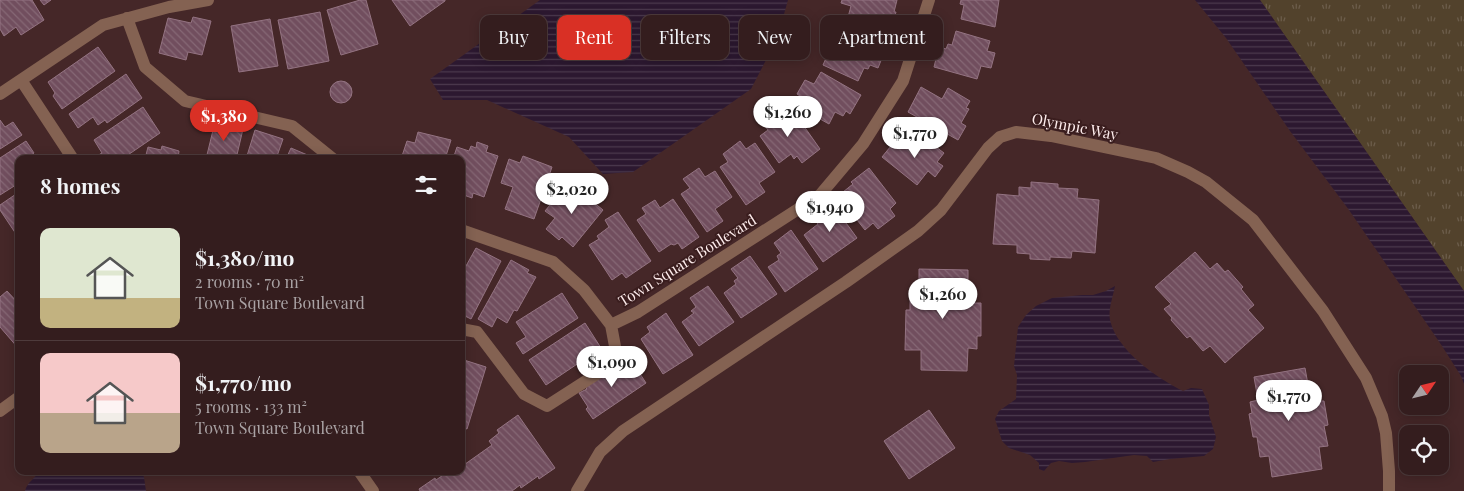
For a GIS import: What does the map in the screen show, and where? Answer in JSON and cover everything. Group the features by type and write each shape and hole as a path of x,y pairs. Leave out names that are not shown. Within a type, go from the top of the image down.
{"street":[{"path":"0,94 103,25 169,7 208,0"},
{"name":"Town Square Boulevard","path":"465,231 553,262 584,290 611,325 638,312 820,195 864,144 903,81 928,0"},
{"path":"127,18 145,67 185,101 292,126 328,155"},
{"path":"21,80 71,155"},
{"name":"Olympic Way","path":"576,491 600,452 623,431 846,282 918,231 941,210 988,148 1000,137 1016,132 1051,136 1156,158 1206,182 1253,220 1323,311 1366,378 1382,416 1386,434 1390,471 1388,491"},
{"path":"465,330 477,332 524,394 547,406 603,370 617,357 611,325"},
{"path":"0,411 15,400"},
{"path":"362,475 373,491"}],"green space":[{"path":"1260,0 1464,0 1464,291"}],"shaded area":[{"path":"540,0 788,0 784,15 739,15 739,60 766,60 751,89 633,172 603,174 569,137 487,100 443,100 430,79 480,43 480,60 547,60 547,15 519,15"},
{"path":"1195,0 1260,0 1464,291 1464,384 1442,346 1349,210 1290,131 1226,38"},
{"path":"1115,286 1110,307 1110,320 1114,331 1129,353 1162,379 1183,391 1191,388 1202,389 1209,405 1209,415 1216,437 1213,449 1204,456 1153,462 1147,456 1134,455 1085,462 1059,461 1051,463 1044,471 1039,469 1039,463 1030,455 1009,448 1002,441 995,419 999,411 1016,399 1017,375 1014,366 1018,327 1026,315 1036,306 1052,298 1093,295"},
{"path":"143,475 146,491 25,491 27,485 35,476"}],"building":[{"path":"0,0 32,0 44,20 21,35 16,27 4,36 0,29"},
{"path":"40,0 51,0 44,5"},
{"path":"366,0 378,44 341,55 327,10"},
{"path":"392,0 445,0 445,1 410,26"},
{"path":"842,0 897,0 894,12 896,12 895,15 849,15 851,6 841,3"},
{"path":"961,0 999,0 995,27 961,19 964,5 960,4"},
{"path":"320,12 329,61 288,69 278,20"},
{"path":"193,17 211,21 202,55 188,52 186,60 159,53 168,18 191,23"},
{"path":"270,19 278,66 239,72 231,26"},
{"path":"956,31 990,41 987,51 995,53 991,68 981,66 977,79 934,67 936,60 943,60 943,48 946,49 948,44 952,45"},
{"path":"98,47 115,71 62,109 53,96 55,93 48,82"},
{"path":"825,60 881,60 878,68 870,65 868,69 864,68 858,81 823,65"},
{"path":"821,72 861,95 850,114 846,111 843,116 835,112 829,124 802,109 806,100 797,94 805,80 814,84"},
{"path":"126,74 142,98 107,123 105,120 98,125 93,117 78,128 69,114"},
{"path":"341,81 351,88 352,92 345,102 341,103 331,96 330,92 337,82"},
{"path":"921,87 942,99 948,88 970,101 966,108 969,109 961,123 966,126 958,140 908,112"},
{"path":"143,107 160,133 128,155 98,155 102,153 94,140"},
{"path":"778,110 784,118 794,112 820,149 802,163 797,156 794,159 791,154 779,163 760,136 768,130 762,122"},
{"path":"0,120 5,127 13,122 22,135 0,149"},
{"path":"215,122 243,129 237,155 207,155"},
{"path":"255,130 283,139 277,155 247,155"},
{"path":"418,132 451,140 446,155 402,155 407,141 415,143"},
{"path":"920,135 944,153 937,162 943,166 935,177 928,171 917,185 882,157 895,141 904,148 907,145 910,147"},
{"path":"26,141 34,153 32,155 15,155 15,186 0,195 0,158"},
{"path":"740,141 746,149 755,143 775,172 759,183 765,192 746,205 720,167 728,162 723,154"},
{"path":"477,142 488,146 486,152 498,156 484,197 473,193 472,198 465,195 465,155 454,155 457,147 469,151 471,146 476,148"},
{"path":"162,146 179,151 178,155 146,155 148,147 161,150"},
{"path":"291,148 308,155 288,155"},
{"path":"523,156 552,167 534,219 505,209 513,187 501,183 509,159 520,163"},
{"path":"699,168 705,177 715,171 732,197 715,209 723,221 707,232 681,194 690,188 683,179"},
{"path":"869,168 896,203 890,209 895,216 878,229 873,223 865,230 838,196 853,184 851,182"},
{"path":"569,182 603,210 573,247 562,237 559,240 546,229 555,218 545,211"},
{"path":"1031,182 1058,184 1058,188 1078,189 1077,198 1099,200 1095,253 1072,251 1071,258 1050,257 1050,260 1030,259 1030,254 1017,253 1017,245 993,244 997,194 1019,196 1019,187 1031,188"},
{"path":"15,195 15,232 0,210 0,205"},
{"path":"673,199 699,237 682,249 678,243 671,244 659,252 637,220 646,214 642,208 655,200 660,208"},
{"path":"831,202 857,238 823,262 804,235 818,224 816,222 819,220 814,214"},
{"path":"618,212 651,261 626,278 622,273 612,280 589,245 599,239 597,236 609,227 605,220"},
{"path":"791,230 818,269 785,292 768,267 779,260 777,256 781,253 774,243"},
{"path":"476,248 501,261 471,319 465,316 465,268"},
{"path":"1195,252 1210,269 1217,263 1225,272 1228,270 1243,287 1241,289 1254,305 1248,310 1264,328 1225,363 1210,346 1203,351 1190,336 1187,338 1164,309 1171,304 1155,287"},
{"path":"750,256 777,294 741,318 724,293 736,284 734,281 738,278 731,269"},
{"path":"511,260 529,270 527,273 536,277 517,311 514,310 507,323 497,317 492,327 478,319"},
{"path":"919,269 968,270 968,303 981,303 981,336 977,336 977,349 968,348 967,371 921,370 921,350 905,350 906,310 910,310 910,290 919,290"},
{"path":"708,286 734,322 699,346 682,322 694,313 691,311 696,307 690,298"},
{"path":"7,291 15,300 15,344 0,327 0,297"},
{"path":"562,293 578,318 523,354 516,343 526,337 516,322"},
{"path":"666,313 693,355 663,374 641,339 650,332 647,327"},
{"path":"585,323 601,348 546,385 529,360"},
{"path":"629,357 646,383 593,419 579,393"},
{"path":"465,360 486,367 467,429 465,428"},
{"path":"1305,368 1309,390 1318,389 1320,401 1324,401 1328,425 1324,426 1328,446 1319,447 1322,469 1272,477 1269,456 1260,457 1257,437 1253,437 1249,414 1252,413 1250,402 1258,400 1254,377"},
{"path":"929,410 955,448 909,479 884,441"},
{"path":"518,415 555,468 539,479 538,476 521,488 520,485 512,491 420,491 419,489 435,478 436,480 443,475 465,475 465,464 492,445 489,441 499,433 497,430"}]}
